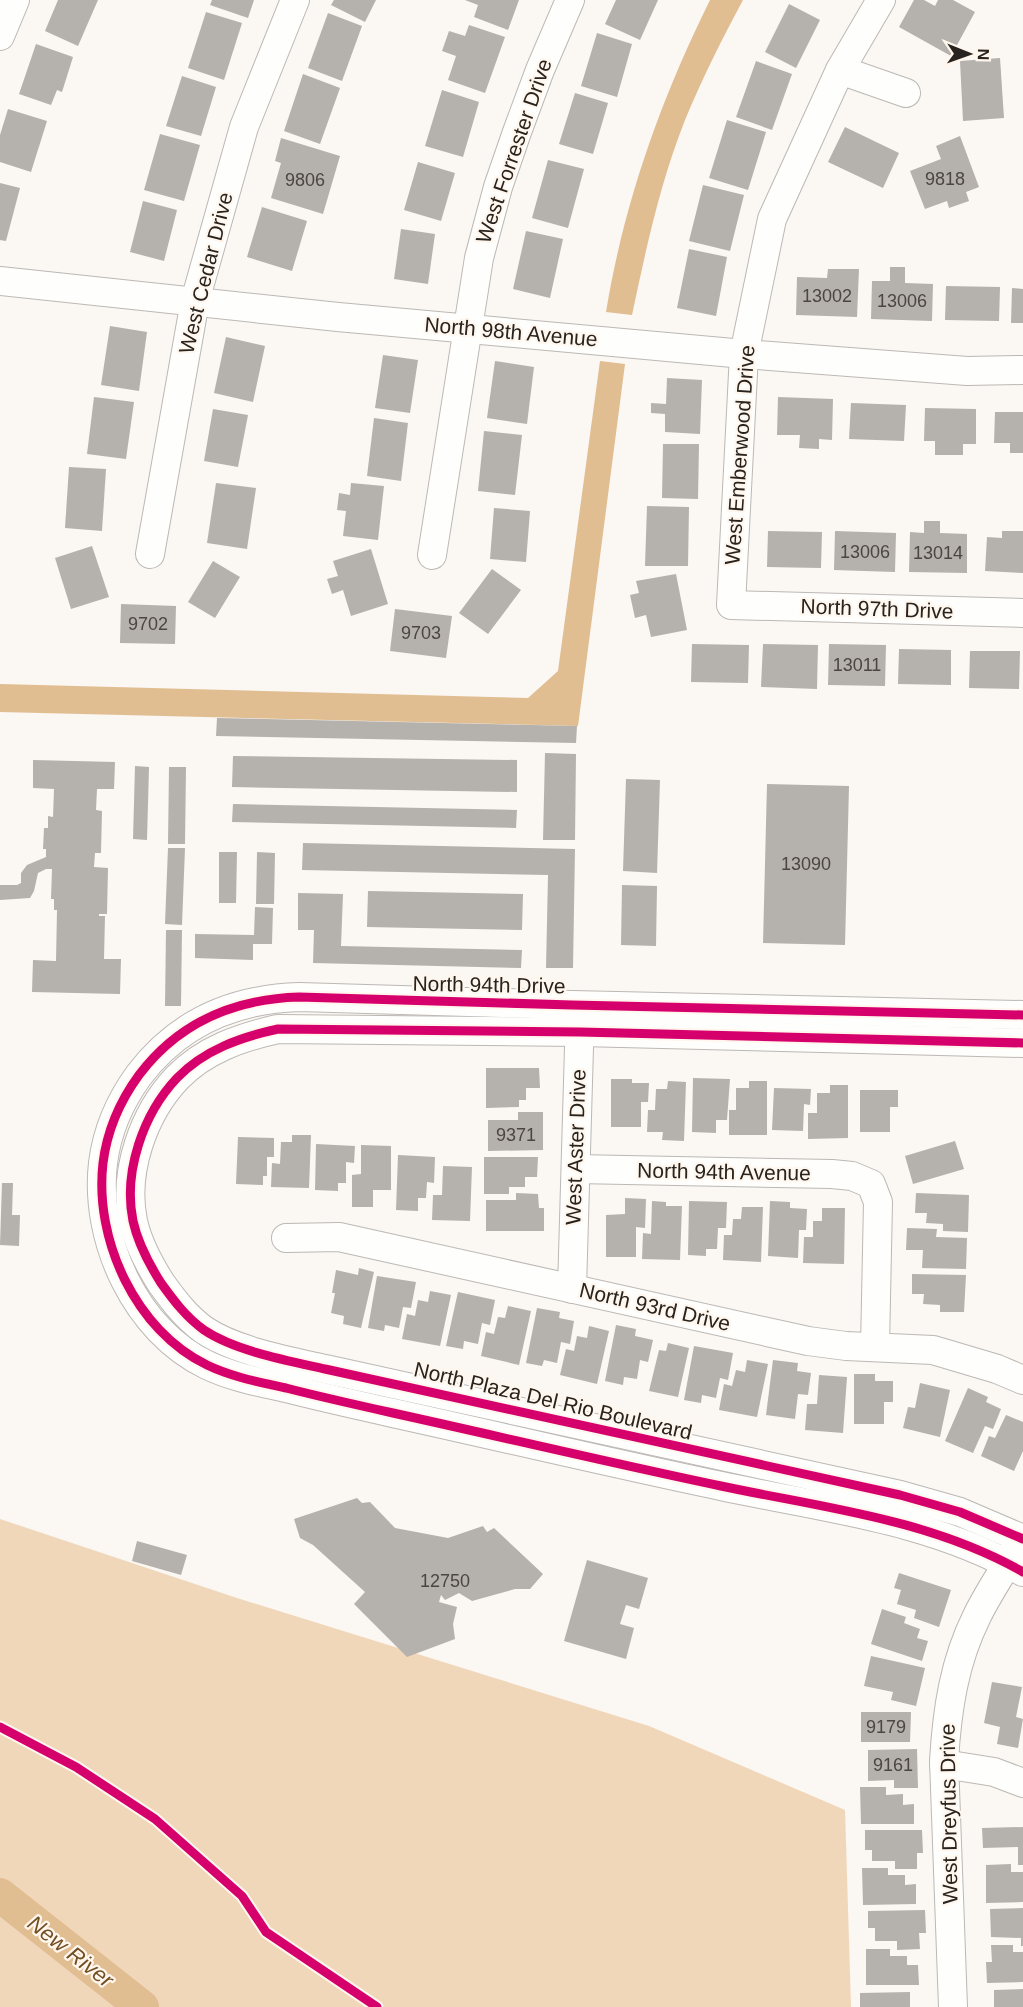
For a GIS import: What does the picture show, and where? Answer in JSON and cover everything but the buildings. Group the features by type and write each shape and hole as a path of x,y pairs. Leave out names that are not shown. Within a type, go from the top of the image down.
{"street":[{"path":"0,36 15,0"},
{"name":"West Cedar Drive","path":"150,554 195,301 244,127 295,0"},
{"name":"West Forrester Drive","path":"432,555 466,328 479,258 498,188 540,70 570,0"},
{"name":"West Emberwood Drive","path":"731,605 744,354 772,219 840,70 881,0"},
{"path":"840,70 906,93"},
{"name":"North 98th Avenue","path":"0,281 338,317 744,354 967,371 1023,370"},
{"name":"North 97th Drive","path":"731,605 1023,613"},
{"path":"1019,1043 1020,1015"},
{"name":"North 94th Drive","path":"120,1224 130,1200 135,1156 151,1116 178,1078 212,1051 233,1041 278,1029 580,1018 1020,1015"},
{"name":"North 94th Drive","path":"580,1018 1019,1043"},
{"name":"West Aster Drive","path":"572,1289 580,1018"},
{"name":"North 94th Avenue","path":"576,1169 832,1174 852,1176 871,1184 878,1202 875,1347"},
{"path":"120,1224 116,1259 130,1289 163,1334 184,1351 206,1364 229,1373 329,1399 916,1527 980,1549 1015,1568"},
{"name":"North Plaza Del Rio Boulevard","path":"120,1224 143,1252 154,1273 184,1314 206,1331 263,1354 900,1495 960,1512 1022,1535"},
{"name":"North 93rd Drive","path":"286,1238 339,1237 808,1341 846,1346 933,1350 997,1368 1023,1380"},
{"name":"West Dreyfus Drive","path":"953,2007 945,1764 946,1729 951,1693 960,1656 977,1616 1015,1568 1022,1535"},
{"path":"945,1764 994,1772 1023,1783"}],"shaded area":[{"path":"710,0 743,0 705,74 676,144 654,216 632,315 606,312 623,231 646,152 692,37"},
{"path":"600,361 625,364 578,726 0,712 0,684 528,698 558,671"},
{"path":"0,1519 237,1598 649,1726 845,1810 851,2007 0,2007"}],"waterway":[{"name":"New River","path":"0,1895 142,2007"}],"cycle path":[{"path":"1023,1015 299,997 253,1003 210,1017 190,1028 172,1041 139,1075 120,1106 111,1128 103,1163 102,1192 105,1222 113,1252 125,1280 141,1306 160,1330 182,1350 216,1369 236,1376 353,1404 598,1459 876,1517 951,1539 1023,1572"},
{"path":"1023,1043 580,1032 278,1029 250,1036 211,1052 177,1078 154,1109 146,1126 138,1145 131,1183 133,1221 138,1238 161,1283 198,1325 231,1344 295,1362 900,1495 960,1512 1023,1539"},
{"path":"0,1727 76,1767 155,1819 242,1896 266,1932 377,2007"}]}
